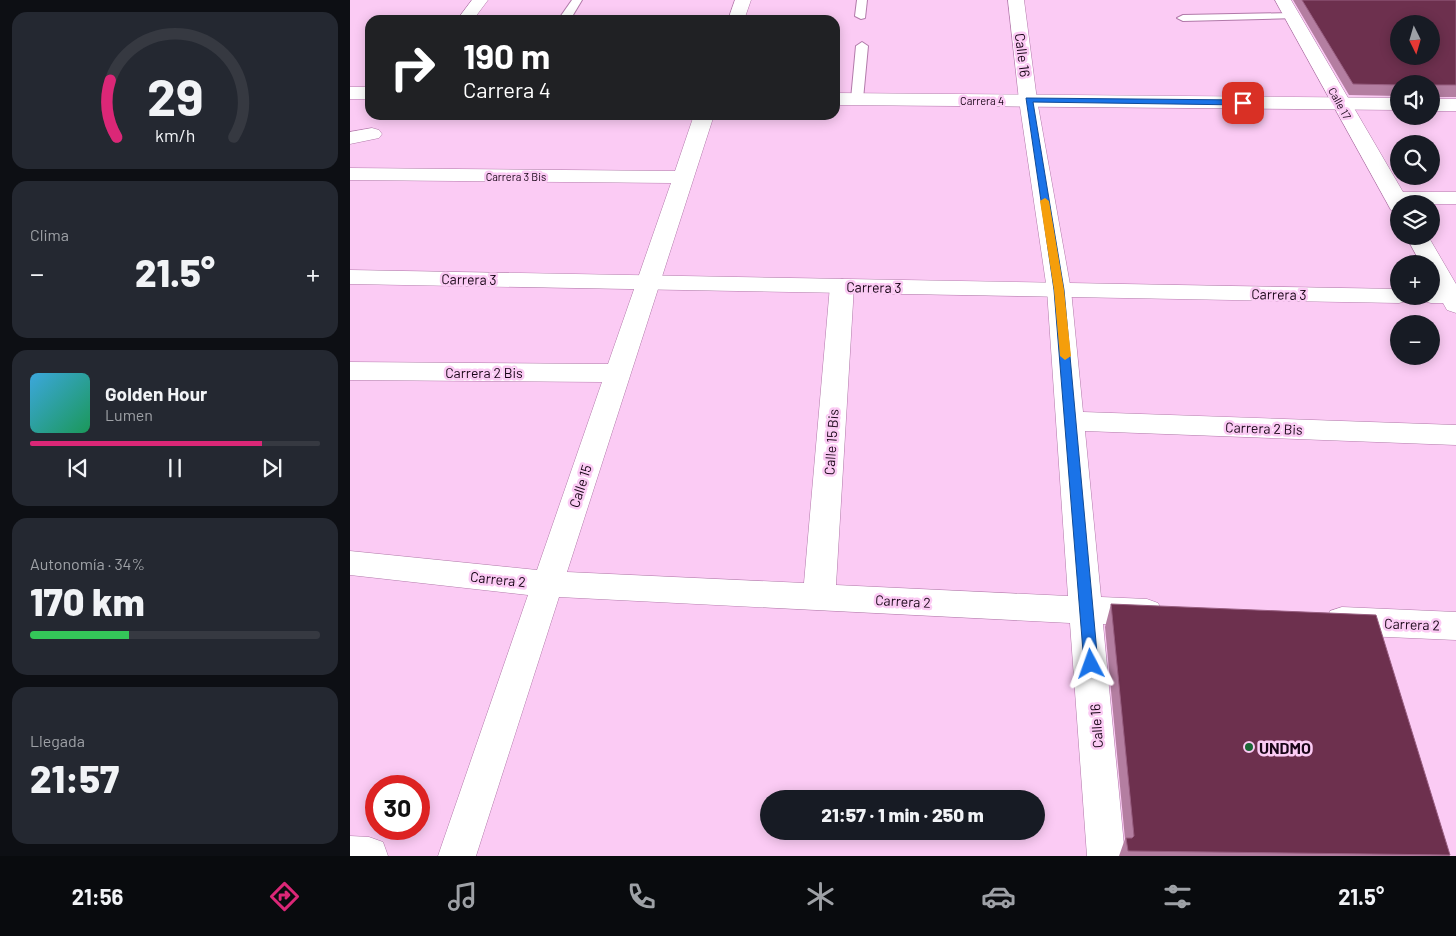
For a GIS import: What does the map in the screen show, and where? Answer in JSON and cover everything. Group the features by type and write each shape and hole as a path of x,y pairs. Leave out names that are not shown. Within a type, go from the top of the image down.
{"street":[{"path":"469,15 480,0"},
{"path":"738,15 743,0"},
{"name":"Calle 16","path":"1016,0 1028,100 1059,290 1106,856"},
{"name":"Calle 17","path":"1283,0 1393,195"},
{"path":"350,93 365,93"},
{"name":"Carrera 4","path":"840,99 1390,104"},
{"path":"1440,105 1456,105"},
{"name":"Calle 15","path":"457,856 702,120"},
{"path":"350,138 372,134"},
{"name":"Carrera 3 Bis","path":"350,174 682,177"},
{"path":"1440,199 1456,198"},
{"path":"1422,245 1449,298"},
{"name":"Carrera 3","path":"350,276 648,284 1390,296"},
{"name":"Calle 15 Bis","path":"819,597 842,286"},
{"name":"Carrera 2 Bis","path":"350,371 618,373"},
{"name":"Carrera 2 Bis","path":"1071,420 1456,435"},
{"name":"Carrera 2","path":"350,563 548,584 1176,614"},
{"name":"Carrera 2","path":"1316,620 1456,626"},
{"path":"350,855 369,856"}],"lane":[{"path":"567,15 577,0"},
{"path":"861,16 862,0"},
{"path":"1183,18 1292,16"},
{"path":"857,99 862,46"}],"building":[{"path":"1302,0 1456,0 1456,85 1440,85 1440,75 1390,75 1390,85 1353,84"},
{"name":"UNDMO","path":"1111,604 1376,615 1450,855 1128,851 1126,838 1134,836"}],"slow traffic":[{"path":"1045,201 1059,290 1065,356"}],"place":[{"name":"UNDMO","path":"1249,747"}],"route":[{"path":"1091,664 1059,290 1028,100 1243,103"}]}
